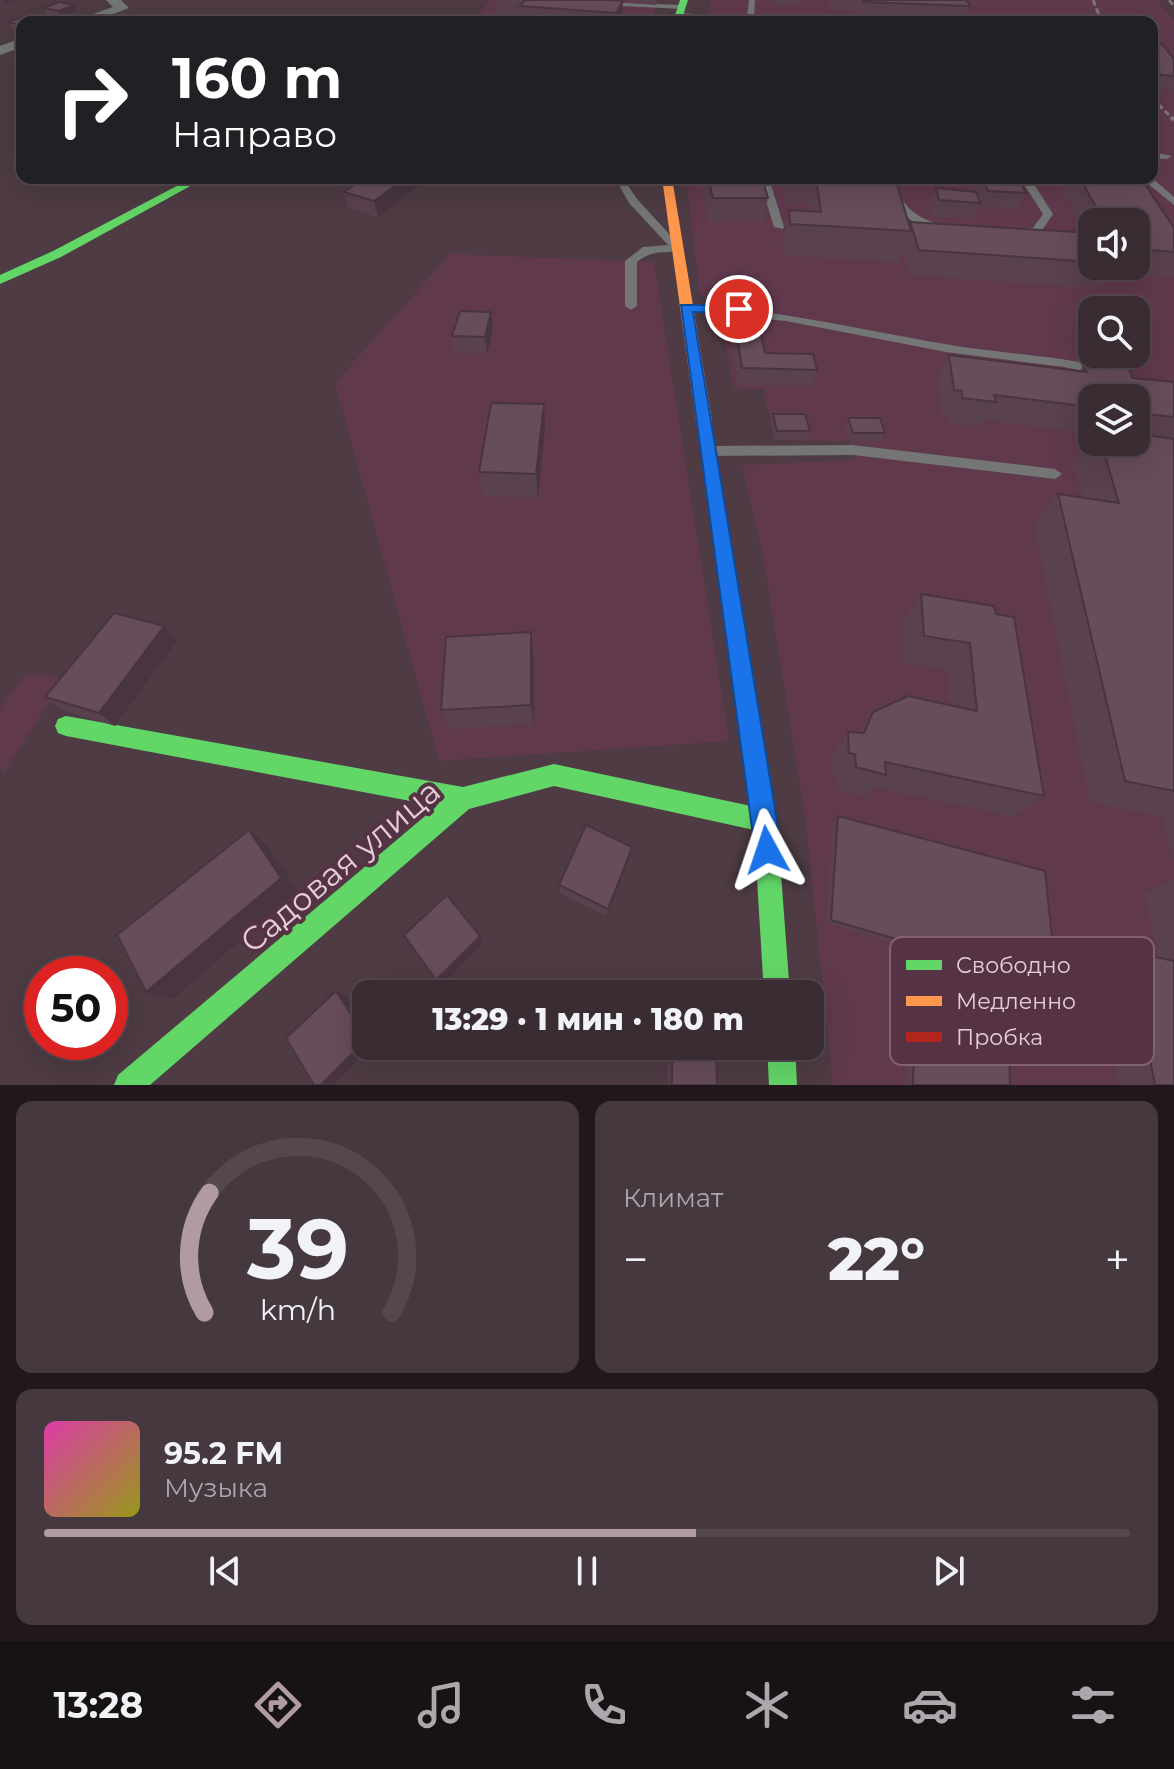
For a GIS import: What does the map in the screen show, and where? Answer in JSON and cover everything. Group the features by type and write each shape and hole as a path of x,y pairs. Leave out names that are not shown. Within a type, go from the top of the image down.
{"street":[{"path":"91,16 118,4"},
{"path":"0,280 57,254 189,184"},
{"path":"668,184 765,821 776,980"},
{"path":"66,726 463,799"},
{"name":"Садовая улица","path":"128,1085 463,799 554,775 765,821"},
{"path":"782,1060 783,1085"}],"lane":[{"path":"597,3 719,16"},
{"path":"1158,155 1167,156"},
{"path":"622,184 633,201 677,248"},
{"path":"766,184 779,227"},
{"path":"888,184 897,205 916,222 945,228"},
{"path":"1005,231 1036,231 1048,214 1029,184"},
{"path":"1153,184 1174,202"},
{"path":"631,306 631,261 647,249 677,248"},
{"path":"686,308 739,309 821,321 947,349 1087,367 1116,375"},
{"path":"708,451 853,450 1055,474"}],"shaded area":[{"path":"489,0 658,0 652,16 477,16"},
{"path":"712,0 1157,0 1174,20 1174,1085 833,1085 806,823 763,555 742,465 855,460 850,441 775,440 763,389 734,388 719,317 741,315 738,303 700,295 687,184 1158,184 1158,16 707,16"},
{"path":"450,254 654,262 729,741 439,761 335,383"},
{"path":"26,673 65,679 3,773 0,768 0,709"}],"building":[{"path":"525,0 623,1 616,13 520,6"},
{"path":"966,0 970,6 863,2"},
{"path":"59,2 74,5 59,11 44,8"},
{"path":"1158,44 1162,44 1174,59 1174,76 1161,75 1158,71"},
{"path":"356,184 398,184 374,201 344,192"},
{"path":"710,184 764,184 768,198 713,198"},
{"path":"817,184 897,184 911,231 790,224 789,210 821,212"},
{"path":"985,184 1021,184 1026,193 988,191"},
{"path":"1083,184 1145,184 1174,228 1174,252 1150,250 1150,208 1096,208"},
{"path":"936,188 976,192 980,203 939,200"},
{"path":"910,222 1078,232 1078,261 919,250"},
{"path":"460,311 491,312 485,337 452,336"},
{"path":"736,330 760,330 765,353 813,354 817,370 742,368"},
{"path":"949,355 1087,372 1084,368 1125,368 1133,378 1174,382 1174,417 1150,414 1150,384 1078,384 1078,405 994,395 996,402 962,398 962,391 954,390"},
{"path":"491,403 544,404 536,474 479,472"},
{"path":"773,414 805,414 810,431 777,431"},
{"path":"848,418 880,418 885,433 853,433"},
{"path":"1150,436 1174,439 1174,791 1125,781 1058,494 1119,503 1105,456 1150,456"},
{"path":"921,594 994,606 996,614 1014,617 1044,796 885,762 886,775 856,767 855,754 849,753 848,732 864,733 873,712 908,696 977,711 970,643 924,636"},
{"path":"114,613 164,626 99,713 45,697"},
{"path":"531,632 531,705 441,710 446,637"},
{"path":"838,816 1045,871 1052,937 890,937 831,920"},
{"path":"586,825 632,847 608,909 559,885"},
{"path":"249,830 281,878 146,992 117,935"},
{"path":"447,895 480,936 436,980 404,935"},
{"path":"1154,957 1174,961 1174,1085 1155,1085 1151,1065 1154,1065"},
{"path":"336,991 352,1016 352,1054 321,1085 314,1085 286,1038"},
{"path":"672,1060 716,1060 717,1085 672,1085"},
{"path":"914,1065 1009,1065 1010,1085 913,1085"}],"railway":[{"path":"1093,0 1100,16"},
{"path":"1169,0 1174,6"},
{"path":"1158,104 1174,120"}],"traffic: fast":[{"path":"679,16 684,0"},
{"path":"0,280 57,254 189,184"},
{"path":"66,726 463,799"},
{"path":"128,1085 463,799 554,775 765,821"},
{"path":"765,825 776,980"},
{"path":"782,1060 783,1085"}],"traffic: slow":[{"path":"668,184 704,421"}],"traffic: jam":[{"path":"704,421 765,825"}],"route":[{"path":"739,309 686,308 767,850"}]}
